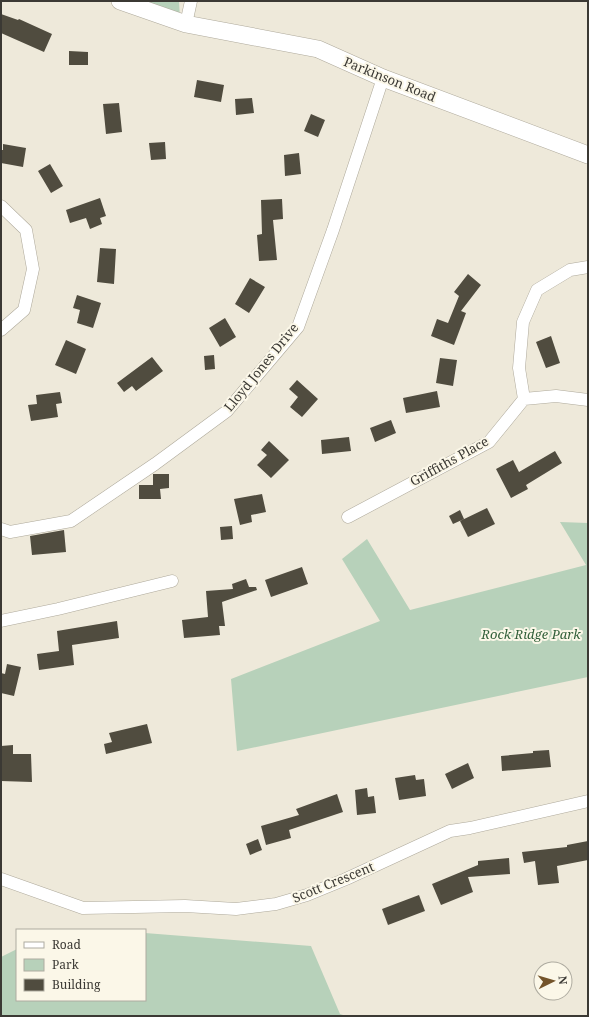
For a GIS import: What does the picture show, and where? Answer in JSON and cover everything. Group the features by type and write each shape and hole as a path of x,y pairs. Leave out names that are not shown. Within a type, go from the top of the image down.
{"street":[{"name":"Parkinson Road","path":"120,1 186,24 318,49 383,78 588,155"},
{"path":"186,24 191,1"},
{"name":"Lloyd Jones Drive","path":"1,529 10,532 71,521 156,464 227,411 298,327 333,230 383,78"},
{"path":"1,206 26,230 33,269 24,310 1,330"},
{"path":"588,268 570,270 537,290 523,322 519,368 524,399 556,396 588,400"},
{"name":"Griffiths Place","path":"348,516 489,442 524,399"},
{"path":"1,620 58,609 172,581"},
{"name":"Scott Crescent","path":"1,879 83,908 185,906 236,909 276,904 307,895 346,879 450,831 588,802"}],"green space":[{"path":"140,1 179,1 180,19"},
{"name":"Rock Ridge Park","path":"560,522 588,523 588,677 237,751 231,679 380,621 342,559 367,539 410,610 586,565"},
{"path":"146,933 311,946 340,1014 346,1016 1,1016 1,957 16,950 16,1001 146,1001"}],"building":[{"path":"1,14 18,20 19,19 52,34 44,52 1,33"},
{"path":"69,51 88,52 88,65 69,65"},
{"path":"197,80 224,85 221,102 194,97"},
{"path":"252,98 254,113 236,115 235,99"},
{"path":"119,103 122,132 106,134 103,104"},
{"path":"311,114 325,120 318,137 304,131"},
{"path":"165,142 166,159 151,160 149,143"},
{"path":"3,144 26,148 23,167 1,163 1,150 3,150"},
{"path":"299,153 301,174 285,176 284,155"},
{"path":"50,164 63,186 51,193 38,171"},
{"path":"100,198 106,216 100,218 102,224 90,229 86,218 70,223 66,210"},
{"path":"282,199 283,219 273,220 277,260 259,261 257,235 262,234 261,200"},
{"path":"100,248 116,249 114,284 97,282"},
{"path":"468,274 481,285 461,311 466,313 454,345 431,336 437,319 448,323 459,296 454,292"},
{"path":"250,278 265,287 249,313 235,304"},
{"path":"77,295 101,303 93,328 77,323 80,310 73,308"},
{"path":"225,318 236,337 220,347 209,328"},
{"path":"551,336 560,363 546,368 536,342"},
{"path":"66,340 86,349 76,374 55,365"},
{"path":"214,355 215,369 205,370 204,356"},
{"path":"152,357 163,371 136,391 132,386 124,392 117,383"},
{"path":"440,358 457,360 453,386 436,383"},
{"path":"297,380 318,399 302,417 290,407 298,397 289,389"},
{"path":"437,391 440,407 406,413 403,398"},
{"path":"60,392 62,403 56,404 58,417 31,421 28,405 37,404 36,395"},
{"path":"391,420 396,433 375,442 370,428"},
{"path":"349,437 351,451 322,454 321,440"},
{"path":"269,441 289,460 271,478 257,465 267,455 261,450"},
{"path":"555,451 562,463 526,485 528,489 511,498 496,469 513,460 519,472"},
{"path":"153,474 169,474 169,488 160,489 161,499 139,499 139,485 153,485"},
{"path":"262,494 266,512 251,515 252,522 240,525 234,499"},
{"path":"487,508 495,524 468,537 460,521"},
{"path":"460,510 464,519 453,524 449,516"},
{"path":"232,526 233,539 221,540 220,527"},
{"path":"64,530 66,552 32,555 30,536"},
{"path":"302,567 308,584 271,597 265,580"},
{"path":"246,579 249,587 256,587 257,590 222,602 225,626 219,626 220,635 184,638 182,620 208,617 206,591 233,589 232,584"},
{"path":"117,621 119,638 72,645 74,665 39,670 37,654 59,651 57,631"},
{"path":"7,664 21,667 14,696 1,693 1,673 5,674"},
{"path":"147,724 152,743 106,754 104,744 112,742 109,733"},
{"path":"13,745 13,754 31,754 32,782 1,781 1,746"},
{"path":"549,750 551,767 502,771 501,756"},
{"path":"468,763 474,778 452,789 445,774"},
{"path":"415,775 416,780 424,779 426,796 399,800 395,778"},
{"path":"367,788 368,797 374,796 376,813 357,815 355,790"},
{"path":"337,794 343,812 289,830 291,838 266,845 261,826 299,815 296,809"},
{"path":"258,839 262,850 250,855 246,844"},
{"path":"588,841 588,860 557,866 559,883 538,885 535,861 524,863 522,852 567,847 567,845"},
{"path":"509,858 510,874 468,877 473,892 441,905 432,884 478,865 478,861"},
{"path":"419,895 425,911 388,925 382,909"}]}
